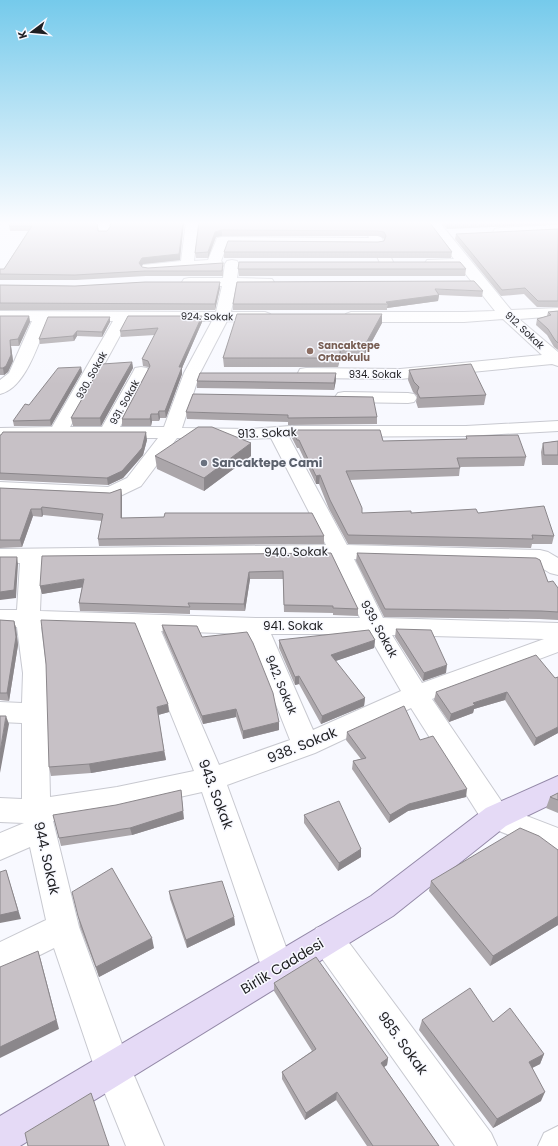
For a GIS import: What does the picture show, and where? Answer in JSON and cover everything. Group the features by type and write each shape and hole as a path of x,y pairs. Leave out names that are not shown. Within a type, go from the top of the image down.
{"main road":[{"name":"Birlik Caddesi","path":"0,1137 382,906 496,818 558,788"}],"street":[{"path":"0,488 111,493 134,482 171,434 194,394 200,373 222,317 230,282 233,276"},
{"name":"912. Sokak","path":"474,276 496,302 509,307 538,342 557,360"},
{"path":"461,281 477,281"},
{"path":"177,282 277,282"},
{"path":"339,317 464,317 509,307 558,312"},
{"name":"924. Sokak","path":"0,316 123,317 161,315 276,317"},
{"path":"0,389 16,375 42,316"},
{"name":"930. Sokak","path":"58,434 123,317"},
{"path":"538,342 558,341"},
{"name":"934. Sokak","path":"291,373 400,374 557,360"},
{"name":"931. Sokak","path":"108,432 141,372"},
{"path":"330,397 413,415 400,374"},
{"name":"913. Sokak","path":"1,434 108,432 249,434 278,432 413,415 558,426"},
{"name":"939. Sokak","path":"278,432 340,552 375,626 416,695 496,818"},
{"name":"940. Sokak","path":"0,556 340,552 540,557 558,568"},
{"name":"944. Sokak","path":"31,555 14,618 35,673 38,820 63,928 113,1069 145,1146"},
{"name":"941. Sokak","path":"14,618 256,626 375,626 558,631"},
{"name":"943. Sokak","path":"146,623 211,779 278,969"},
{"name":"942. Sokak","path":"256,626 306,745"},
{"name":"938. Sokak","path":"38,820 117,799 211,779 306,745 416,695 558,643"},
{"path":"0,712 35,714"},
{"path":"0,810 38,820"},
{"path":"496,818 558,841"},
{"path":"0,847 38,820"},
{"path":"0,959 63,928"},
{"name":"985. Sokak","path":"327,939 478,1146"}],"building":[{"path":"491,276 558,276 558,301 538,301 525,288 502,290"},
{"path":"474,281 483,291 435,289 439,295 386,302 388,304 233,304 237,282"},
{"path":"145,282 220,282 215,304 0,303 0,285 75,286"},
{"path":"558,311 558,343 548,329 537,319 551,315 548,312"},
{"name":"Sancaktepe Ortaokulu","path":"237,314 382,314 365,345 341,345 339,358 223,358"},
{"path":"0,316 29,316 18,339 10,340 11,355 6,366 3,368 0,368"},
{"path":"128,316 202,316 179,367 182,367 165,411 159,411 158,414 151,414 150,419 122,419 150,366 148,361 142,359 158,328 120,331"},
{"path":"48,317 110,317 102,332 77,331 73,336 39,339"},
{"path":"132,362 100,418 71,418 102,364"},
{"path":"471,364 486,395 420,398 417,392 419,387 414,382 409,370"},
{"path":"81,367 50,420 13,421 25,404 29,405 58,368"},
{"path":"200,373 336,373 334,383 197,381"},
{"path":"193,394 373,397 377,417 288,418 288,415 186,412"},
{"path":"198,427 212,427 251,443 204,478 155,456"},
{"path":"292,430 380,430 383,441 467,439 466,436 518,435 526,457 457,458 460,468 346,471 362,508 362,513 411,511 411,513 476,509 478,513 544,506 554,536 532,535 533,539 348,535 330,500 320,475 316,476 299,440 297,440"},
{"path":"3,432 146,432 142,448 137,454 122,471 107,478 0,473 0,435"},
{"path":"558,441 558,455 544,455 543,443"},
{"path":"0,488 110,493 121,489 121,518 164,517 165,513 312,513 324,536 98,539 103,514 42,507 41,509 31,509 20,540 0,540"},
{"path":"331,553 358,609 333,608 333,606 284,605 283,571 249,572 244,604 188,603 190,607 79,603 84,579 40,586 42,556"},
{"path":"357,553 536,558 540,560 548,582 553,581 558,588 558,612 385,609"},
{"path":"0,557 17,557 14,590 0,592"},
{"path":"0,620 14,621 16,637 7,693 0,693"},
{"path":"41,620 135,623 168,704 157,707 164,751 89,764 49,767 46,664"},
{"path":"162,625 197,626 202,637 247,632 253,643 273,693 279,722 243,731 236,709 202,716"},
{"path":"396,629 431,630 447,665 424,673"},
{"path":"369,630 375,640 331,655 365,698 322,716 299,676 295,677 279,640"},
{"path":"536,655 555,678 558,677 558,727 536,738 507,692 473,703 475,705 451,714 436,692"},
{"path":"404,706 420,740 433,736 467,789 409,804 390,815 353,761 366,758 347,732"},
{"path":"0,716 6,716 0,752"},
{"path":"181,790 183,811 130,828 59,838 53,815 116,805"},
{"path":"558,793 558,800 550,797"},
{"path":"339,801 361,849 339,863 304,815"},
{"path":"520,828 539,836 558,850 558,916 493,956 431,881"},
{"path":"112,868 152,938 96,967 78,916 72,892"},
{"path":"6,870 18,911 0,915 0,872"},
{"path":"222,881 234,917 186,940 169,891"},
{"path":"38,951 56,1020 0,1047 0,967"},
{"path":"316,957 388,1058 381,1063 439,1146 373,1146 337,1092 306,1113 282,1072 316,1049 274,983"},
{"path":"470,988 493,1022 510,1008 544,1054 529,1062 545,1092 497,1119 422,1020"},
{"path":"91,1093 109,1146 28,1146 25,1133"}],"place":[{"name":"Sancaktepe Ortaokulu","path":"310,351"},
{"name":"Sancaktepe Cami","path":"204,463"}]}
